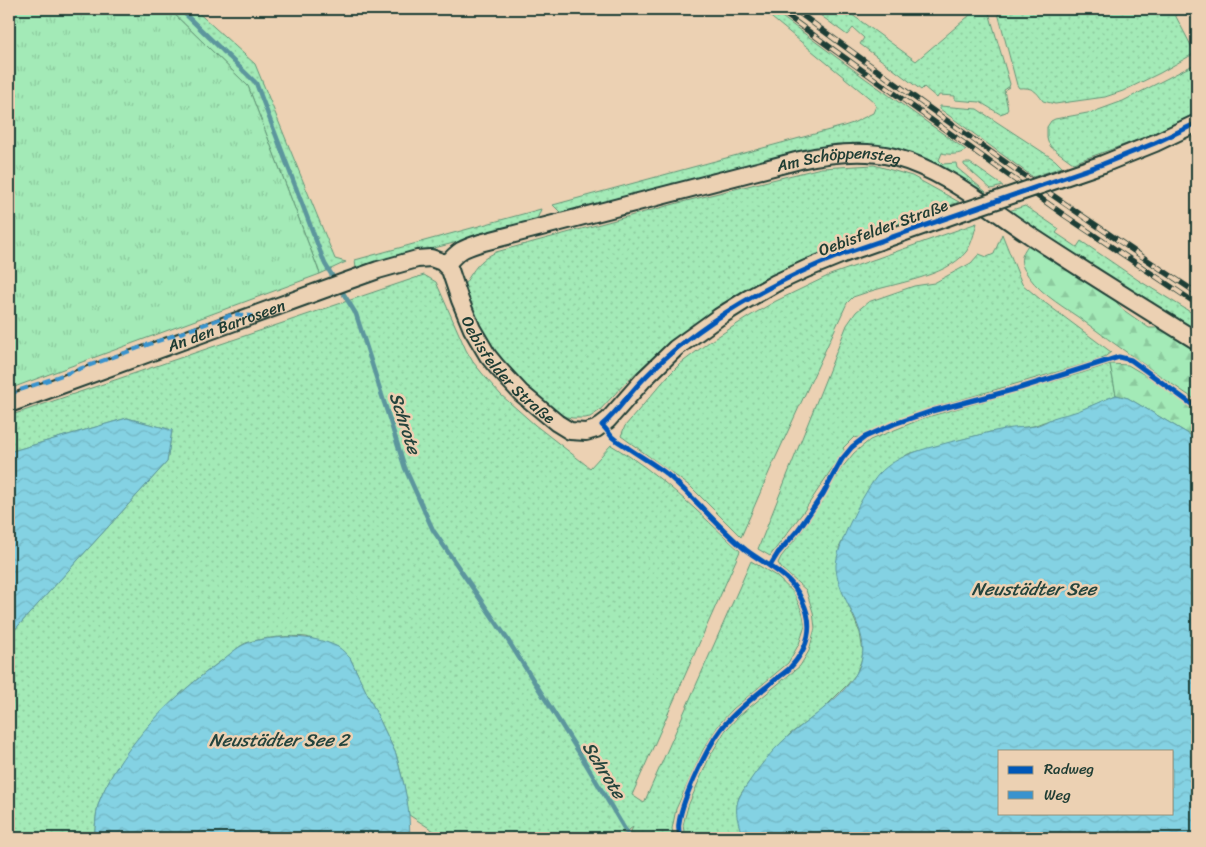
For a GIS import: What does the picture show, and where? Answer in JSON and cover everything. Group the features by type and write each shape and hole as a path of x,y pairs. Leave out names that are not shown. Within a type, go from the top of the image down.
{"street":[{"name":"Oebisfelder Straße","path":"446,265 451,273 472,329 497,368 521,393 557,424 570,431 586,432 596,429 608,420 644,378 676,348 754,295 806,268 1103,164 1155,143 1197,122"},
{"name":"Am Schöppensteg","path":"446,265 461,250 480,244 806,158 846,153 874,153 908,162 939,175 1030,236 1197,342"},
{"name":"An den Barroseen","path":"9,404 378,270 424,258 435,258 446,265"}],"green space":[{"path":"9,9 169,9 248,86 320,274 9,389"},
{"path":"169,9 194,9 255,64 335,259 346,262 320,274 248,86"},
{"path":"761,9 771,9 966,150 954,154 942,153 939,160 943,164 956,163 957,168 986,192 979,194 934,164 918,156 877,145 836,144 810,149 563,215 553,205 844,126 873,113 876,106 873,101"},
{"path":"812,9 844,9 916,61 977,9 988,9 1010,84 1004,90 1008,109 1000,114 980,102 955,100 955,96 939,95 937,98 924,87 921,90 860,44 864,38 853,28 847,35"},
{"path":"997,9 1172,9 1195,53 1123,91 1105,97 1055,104 1043,101 1034,90 1019,88 1017,85"},
{"path":"1197,63 1197,113 1146,137 1073,163 1051,147 1048,142 1047,127 1051,121 1093,112 1123,101"},
{"path":"940,106 977,109 1055,160 1062,167 1033,177 940,109"},
{"path":"964,163 970,163 1003,186 991,189"},
{"path":"874,165 912,176 959,202 799,262 737,294 665,346 626,382 599,411 590,417 566,417 552,409 521,382 505,364 483,332 464,285 477,266 496,252 682,202 821,168"},
{"path":"1025,206 1059,229 1056,233 1077,247 1081,241 1138,280 1197,316 1197,335 1130,289 1005,212"},
{"path":"541,209 536,222 356,268 355,260"},
{"path":"977,223 966,252 957,261 932,274 853,297 847,303 741,537 691,487 621,436 625,426 680,364 709,342 750,316 830,275"},
{"path":"1002,234 1022,284 1111,352 1092,362 928,409 892,422 857,438 854,437 843,448 845,452 770,556 758,549 847,325 856,312 868,302 914,286 934,283 971,263 979,254 987,257 994,254"},
{"path":"1028,245 1033,246 1114,299 1122,309 1149,328 1160,328 1197,350 1197,401 1055,302 1034,284 1022,266 1022,257"},
{"path":"424,275 436,282 473,362 501,395 535,425 590,468 611,445 629,456 663,481 740,551 632,795 644,803 751,561 776,576 794,593 803,614 805,626 799,644 788,663 733,709 720,723 703,750 676,809 672,829 675,838 628,838 633,827 618,838 445,838 409,815 396,754 350,658 335,646 306,637 293,636 276,637 246,643 186,689 152,722 123,758 101,797 96,817 94,838 9,838 9,636 167,462 172,430 127,418 9,452 9,416"},
{"path":"1110,364 1116,395 1077,412 1033,426 990,432 908,454 879,474 857,510 839,548 841,587 860,633 863,652 856,674 820,712 790,734 771,754 746,786 739,797 737,805 743,838 685,838 683,825 688,806 710,756 725,731 739,716 800,666 809,651 815,628 813,612 806,590 782,569 778,563 824,498 841,469 854,453 870,440 924,418"},
{"path":"1110,364 1128,365 1150,378 1197,412 1197,439 1128,398 1116,395"}],"water":[{"name":"Neustädter See","path":"1116,395 1128,398 1197,439 1197,838 743,838 737,818 737,805 751,779 780,744 836,698 852,681 857,672 862,658 863,645 856,620 839,582 836,569 837,560 851,520 866,492 879,474 886,467 903,457 922,450 998,430 1035,426 1053,418 1078,411"},
{"path":"127,418 172,430 167,462 9,636 9,452"},
{"name":"Neustädter See 2","path":"286,637 326,642 338,647 350,658 396,754 407,800 410,838 94,838 98,807 111,778 136,740 168,705 238,648 254,641"}],"waterway":[{"name":"Schrote","path":"180,9 256,83 325,264 336,282"},
{"name":"Schrote","path":"340,288 356,314 405,468 433,530 504,634 580,754 630,838"}],"railway":[{"path":"778,9 1064,215 1197,304"},
{"path":"794,9 994,154 1197,293"}],"marked path":[{"path":"9,394 234,314 252,316"}],"cycle path":[{"path":"680,838 679,825 685,800 713,742 734,715 796,661 808,636 808,619 802,600 789,580 746,550 669,476 614,438 602,425 646,377 682,344 725,313 794,275 843,254 1103,164 1155,143 1197,123"},
{"path":"770,566 823,494 842,459 852,447 865,437 894,424 932,411 1020,388 1119,357 1131,360 1197,408"}]}
